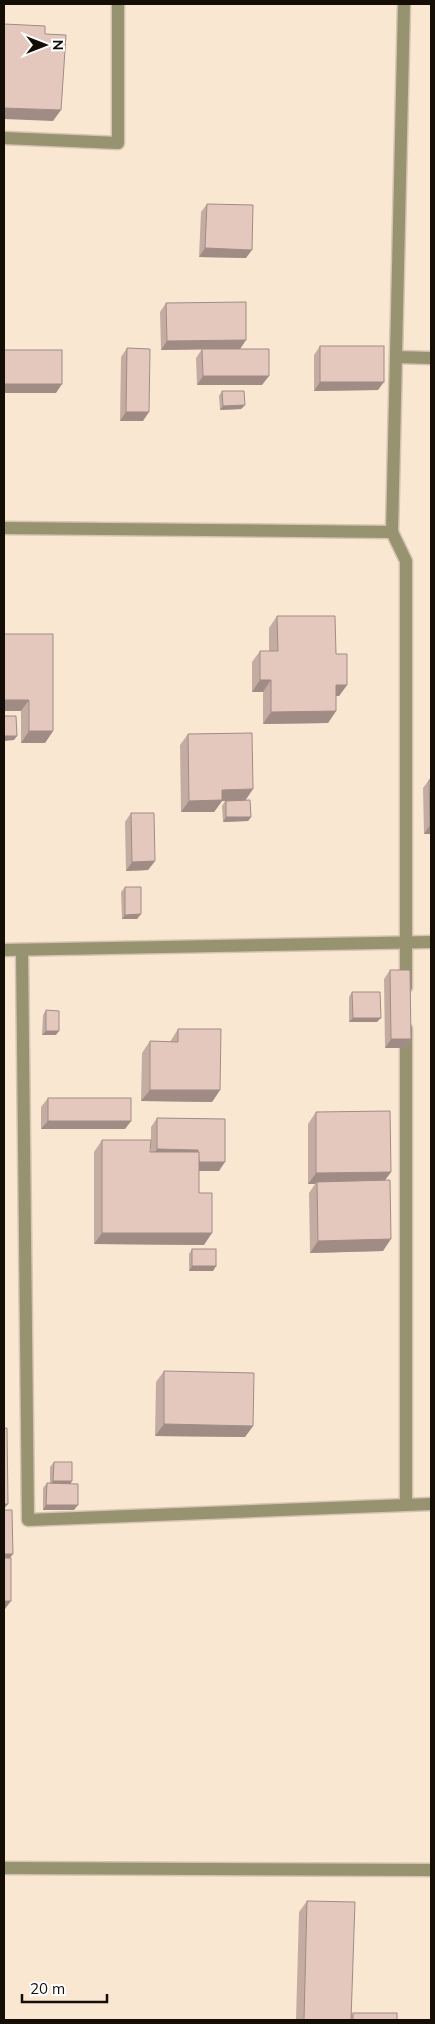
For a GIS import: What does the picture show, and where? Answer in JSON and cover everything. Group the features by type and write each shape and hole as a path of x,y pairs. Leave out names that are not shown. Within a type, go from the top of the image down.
{"street":[{"path":"4,138 118,143 118,4"},
{"path":"404,4 392,532 406,561 406,1001"},
{"path":"396,357 431,358"},
{"path":"4,528 392,532"},
{"path":"4,950 431,942"},
{"path":"22,950 28,1520 431,1504"},
{"path":"406,1021 406,1504"},
{"path":"4,1868 431,1870"}],"building":[{"path":"4,24 45,26 45,34 66,35 61,110 4,108"},
{"path":"207,204 253,205 252,250 205,248"},
{"path":"246,302 246,340 167,341 166,303"},
{"path":"320,346 384,346 384,382 320,382"},
{"path":"127,348 150,349 149,412 126,412"},
{"path":"202,349 269,349 269,376 203,376"},
{"path":"4,350 62,350 62,384 4,384"},
{"path":"222,391 244,391 245,405 223,406"},
{"path":"277,616 335,616 336,654 347,654 347,685 336,685 336,711 271,712 271,680 260,680 260,651 278,651"},
{"path":"4,634 53,634 53,731 29,731 29,700 4,700"},
{"path":"4,716 16,716 17,736 4,736"},
{"path":"252,733 253,789 222,790 222,800 189,801 188,734"},
{"path":"431,779 431,825 430,825 429,780"},
{"path":"250,800 251,817 226,817 226,801"},
{"path":"131,813 154,813 155,861 132,862"},
{"path":"125,887 141,887 141,914 125,915"},
{"path":"390,970 410,970 411,1039 391,1039"},
{"path":"352,992 380,992 381,1018 353,1018"},
{"path":"46,1010 59,1011 59,1031 46,1031"},
{"path":"178,1029 221,1029 220,1090 150,1090 150,1041 178,1042"},
{"path":"48,1098 131,1098 131,1121 48,1121"},
{"path":"390,1111 391,1172 316,1173 316,1112"},
{"path":"157,1118 225,1119 225,1162 199,1162 198,1150 157,1149"},
{"path":"102,1140 151,1140 150,1152 199,1152 199,1193 212,1193 212,1233 102,1233"},
{"path":"390,1180 391,1239 318,1241 317,1182"},
{"path":"192,1249 216,1249 216,1266 192,1266"},
{"path":"164,1371 254,1373 253,1426 164,1424"},
{"path":"4,1428 7,1428 8,1504 4,1504"},
{"path":"54,1462 72,1462 72,1481 53,1481"},
{"path":"47,1483 78,1484 78,1505 46,1505"},
{"path":"4,1510 12,1510 13,1554 4,1554"},
{"path":"4,1558 11,1558 11,1601 4,1601"},
{"path":"307,1901 355,1902 351,2020 304,2020"},
{"path":"353,2013 397,2013 397,2020 353,2020"}]}
